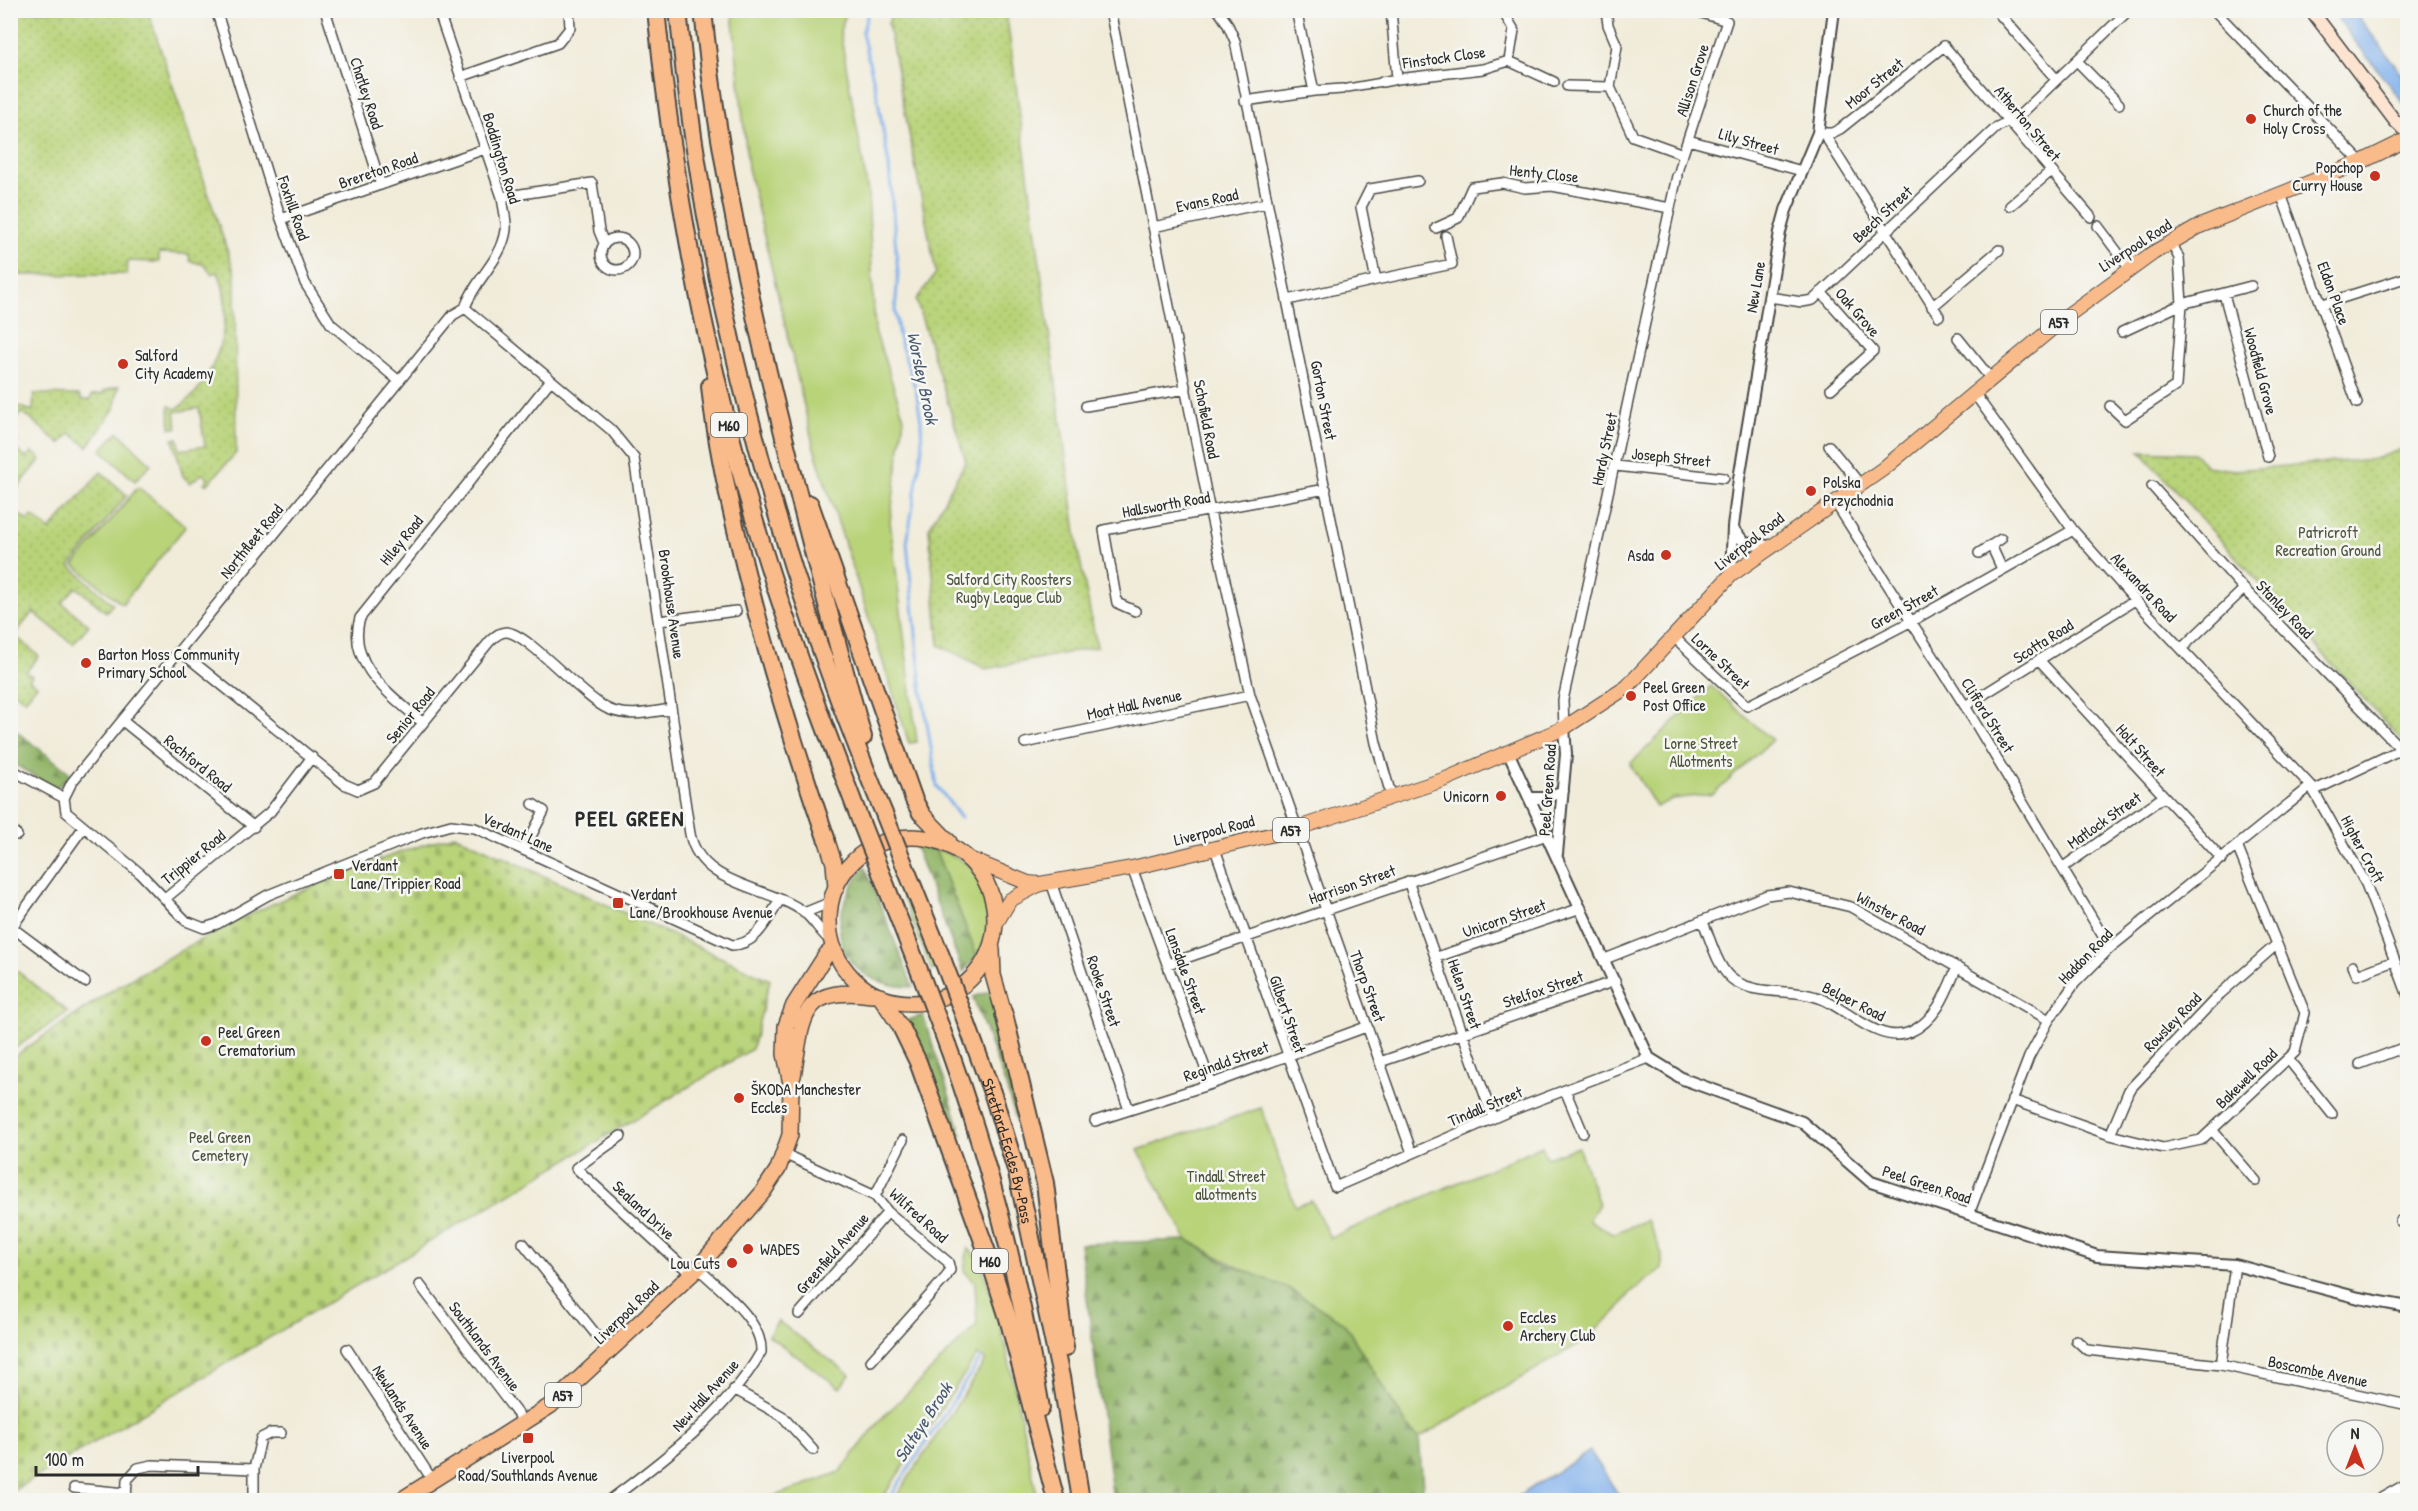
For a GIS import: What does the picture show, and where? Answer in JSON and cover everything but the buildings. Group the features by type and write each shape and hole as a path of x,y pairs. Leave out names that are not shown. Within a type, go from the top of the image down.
{"highway":[{"name":"M60","path":"656,10 675,168 706,329"},
{"name":"M60","path":"678,10 688,102 707,226 752,427 817,639 885,816"},
{"path":"703,10 713,98 731,212 824,600 885,816"},
{"name":"Stretford-Eccles By-Pass","path":"706,329 762,547 800,660 970,1105 999,1207 1024,1316 1057,1500"},
{"path":"706,329 713,421 744,567 782,705 834,863 834,895"},
{"path":"784,436 908,786 921,813 963,854"},
{"name":"Stretford-Eccles By-Pass","path":"885,816 964,1016 994,1098 1017,1173 1061,1377 1081,1500"},
{"name":"A57","path":"909,837 929,839 963,854 982,875 990,889 995,925 993,943 984,963 971,979 945,997 914,1003 879,996 862,986 848,973 833,945 830,929 834,895 853,862 869,849 888,841 909,837"},
{"path":"993,943 993,975 1004,1014"},
{"name":"Liverpool Road","path":"791,1084 784,1054 788,1017 833,945"},
{"name":"Liverpool Road","path":"401,1500 525,1424 550,1406 694,1271 763,1192 784,1154 792,1114 791,1084 799,1031 811,1006 825,996 841,993 879,996"},
{"path":"879,996 902,1029"},
{"name":"M60","path":"1004,1014 1032,1124 1049,1210 1077,1480"},
{"name":"M60","path":"902,1029 918,1062 988,1255 1008,1318 1057,1500"}],"main road":[{"path":"2311,10 2395,121 2408,133"},
{"name":"Liverpool Road","path":"963,854 1028,883 1046,883 1132,868 1295,829 1392,798 1509,754 1564,728 1627,687 1731,575 1769,546 1883,469 2068,315 2130,269 2200,226 2361,162 2408,139"},
{"name":"Liverpool Road","path":"995,925 1010,900 1046,883"}],"street":[{"name":"Foxhill Road","path":"216,10 281,219 304,283 318,307 339,332 399,381"},
{"name":"Chatley Road","path":"325,10 381,185"},
{"name":"Boddington Road","path":"438,10 502,197 506,229 500,249 469,297 465,309"},
{"path":"460,77 558,43 570,28 569,10"},
{"name":"Schofield Road","path":"1110,10 1210,512 1250,695 1295,829"},
{"name":"Gorton Street","path":"1218,10 1235,40 1245,101 1288,300 1376,743 1392,798"},
{"path":"1296,10 1314,91"},
{"name":"Finstock Close","path":"1391,10 1397,79 1483,69 1509,61 1514,30 1502,10"},
{"path":"1606,10 1608,25 1617,46 1610,87 1633,136 1683,154"},
{"name":"New Lane","path":"1731,575 1732,529 1739,479 1780,232 1802,171 1821,134 1834,10"},
{"path":"1996,10 2056,79"},
{"name":"Beech Street","path":"1769,297 1808,302 1821,292 1997,127 2019,116 2129,10"},
{"path":"2214,10 2361,162"},
{"name":"Allison Grove","path":"1688,140 1727,21 1702,13"},
{"name":"Moor Street","path":"1821,134 1840,129 1944,46"},
{"name":"Atherton Street","path":"1944,46 2091,218"},
{"path":"1509,61 1567,86 1610,87"},
{"path":"2077,61 2119,104"},
{"path":"1245,101 1397,79"},
{"path":"1821,134 1939,316"},
{"path":"1677,176 1688,140"},
{"name":"Lily Street","path":"1688,140 1802,171"},
{"name":"Brereton Road","path":"281,219 485,148"},
{"path":"2010,206 2050,172"},
{"name":"Hardy Street","path":"1564,728 1563,700 1616,466 1677,176"},
{"path":"1376,280 1361,207 1370,189 1418,181"},
{"path":"502,197 592,183 599,231 604,243"},
{"name":"Henty Close","path":"1436,228 1458,218 1472,187 1502,183 1526,188 1552,186 1670,208"},
{"name":"Eldon Place","path":"2281,194 2323,304 2357,403"},
{"name":"Evans Road","path":"1153,227 1266,203"},
{"path":"2098,226 2130,269"},
{"path":"1288,300 1452,264 1446,236"},
{"path":"2110,406 2125,420 2176,386 2182,304 2179,258 2171,242"},
{"path":"1932,307 2000,250"},
{"path":"1981,252 1987,260"},
{"path":"2323,304 2408,277"},
{"path":"2122,332 2182,304 2251,286"},
{"name":"Oak Grove","path":"1821,292 1873,351 1831,389"},
{"name":"Woodfield Grove","path":"2224,294 2268,457"},
{"name":"Brookhouse Avenue","path":"465,309 549,381 611,430 634,458 690,834 696,854 715,872 804,913 833,945"},
{"name":"Northfleet Road","path":"64,798 72,783 124,722 453,315 465,309"},
{"path":"1958,338 1990,379"},
{"name":"Hiley Road","path":"423,723 385,690 363,662 356,639 360,618 549,381"},
{"path":"1086,406 1186,389"},
{"name":"Alexandra Road","path":"1974,393 2073,530 2135,600 2312,788"},
{"path":"1829,446 1860,484"},
{"name":"Joseph Street","path":"1616,466 1724,477"},
{"path":"1724,477 1739,479"},
{"name":"Stanley Road","path":"2152,486 2244,589 2404,747"},
{"name":"Hallsworth Road","path":"1135,611 1117,603 1104,530 1326,489"},
{"name":"Clifford Street","path":"1834,502 1965,706 2110,948"},
{"path":"1732,529 1745,543 1769,546"},
{"name":"Green Street","path":"1747,706 1910,622 2073,530"},
{"path":"1978,553 2001,538"},
{"path":"1991,545 2002,569"},
{"path":"2182,648 2244,589"},
{"name":"Scotta Road","path":"1965,706 2135,600"},
{"path":"659,621 736,611"},
{"name":"Senior Road","path":"180,651 353,789 363,789 374,783 490,640 506,632 528,644 606,709 635,715 671,709"},
{"name":"Lorne Street","path":"1674,638 1747,706"},
{"name":"Holt Street","path":"2040,661 2222,859"},
{"name":"Moat Hall Avenue","path":"1025,743 1250,695"},
{"name":"Rochford Road","path":"124,722 254,827"},
{"name":"Peel Green Road","path":"1557,854 1566,754 1564,728"},
{"name":"Haddon Road","path":"1969,1214 2029,1057 2049,1020 2075,983 2110,948 2312,788 2404,747"},
{"name":"Peel Green Road","path":"1509,754 1649,1058 1683,1079 1802,1122 1871,1182 2097,1256 2235,1265 2359,1298 2408,1307"},
{"name":"Trippier Road","path":"64,798 66,812 141,874 166,898 270,812 312,757"},
{"path":"10,769 64,798"},
{"name":"Higher Croft","path":"2312,788 2366,884 2408,996"},
{"path":"1530,798 1546,798 1563,791"},
{"name":"Matlock Street","path":"2062,868 2163,797"},
{"path":"524,850 544,811 532,804"},
{"name":"Verdant Lane","path":"166,898 186,921 195,926 209,927 268,895 446,825 475,828 732,945 743,944 752,939 780,900"},
{"path":"83,828 11,926 85,982"},
{"name":"Thorp Street","path":"1295,829 1412,1153"},
{"name":"Harrison Street","path":"1167,964 1547,835"},
{"name":"Bakewell Road","path":"2012,1100 2110,1135 2163,1148 2201,1140 2295,1052 2305,1013 2237,846"},
{"name":"Gilbert Street","path":"1215,849 1286,1056 1335,1187"},
{"name":"Lansdale Street","path":"1132,868 1211,1084"},
{"name":"Helen Street","path":"1408,881 1493,1118"},
{"name":"Rooke Street","path":"1046,883 1129,1110"},
{"name":"Winster Road","path":"1605,959 1767,895 1789,892 1811,895 1851,907 2049,1020"},
{"path":"804,913 834,895"},
{"name":"Unicorn Street","path":"1437,957 1581,908"},
{"name":"Belper Road","path":"1702,922 1724,971 1734,981 1753,989 1797,991 1821,998 1844,1009 1880,1032 1897,1035 1910,1033 1920,1026 1935,1013 1957,967"},
{"name":"Rowsley Road","path":"2110,1135 2129,1090 2220,994 2276,945"},
{"path":"2353,966 2357,975 2394,961"},
{"name":"Stelfox Street","path":"1380,1062 1615,981"},
{"name":"Reginald Street","path":"1095,1121 1211,1084 1366,1027"},
{"path":"2360,1064 2408,1046"},
{"name":"Tindall Street","path":"1335,1187 1493,1118 1649,1058"},
{"path":"2376,1058 2379,1068"},
{"path":"2288,1059 2332,1114"},
{"path":"1565,1090 1583,1133"},
{"path":"2213,1131 2256,1181"},
{"name":"Sealand Drive","path":"621,1136 576,1168 694,1271"},
{"path":"875,1196 903,1140"},
{"name":"Wilfred Road","path":"784,1154 875,1196 888,1212 942,1256 950,1270 871,1361"},
{"name":"Greenfield Avenue","path":"799,1314 888,1212"},
{"path":"523,1244 610,1352"},
{"path":"2222,1365 2235,1265"},
{"name":"New Hall Avenue","path":"610,1500 671,1454 734,1389 761,1352 760,1333 755,1324 694,1271"},
{"name":"Southlands Avenue","path":"420,1285 525,1424"},
{"name":"Boscombe Avenue","path":"2076,1340 2087,1350 2222,1365 2408,1405"},
{"name":"Newlands Avenue","path":"347,1349 433,1481"},
{"path":"734,1389 782,1416 801,1439 813,1449"},
{"path":"801,1439 809,1430"},
{"path":"254,1500 254,1469 261,1438 272,1433 281,1433"},
{"path":"74,1488 126,1497 127,1480 138,1468 152,1465 254,1469"},
{"path":"2378,1500 2408,1483"}],"green space":[{"path":"10,11 148,11 235,274 236,453 207,485 204,483 208,478 202,474 190,483 183,476 173,439 178,438 180,450 205,446 199,408 175,412 177,428 170,428 169,406 176,409 203,383 220,347 225,308 218,272 211,274 205,265 190,261 189,254 159,253 159,262 127,261 127,274 11,275"},
{"path":"732,11 847,11 840,31 868,192 875,331 904,418 890,521 917,742 909,743 814,448 748,168"},
{"name":"Salford City Roosters Rugby League Club","path":"892,11 1006,11 1079,555 1097,647 986,669 939,645 929,528 966,461 916,300 936,273 888,24"},
{"path":"119,386 114,409 88,447 70,433 60,444 22,412 11,425 11,404 33,411 34,394 79,395 82,400 90,400 92,395 103,394 104,391"},
{"path":"118,432 151,464 135,481 101,450"},
{"path":"11,435 18,441 13,447 26,458 32,452 41,459 11,496"},
{"name":"Patricroft Recreation Ground","path":"2407,447 2408,739 2402,741 2140,451 2194,453 2206,466 2234,470 2375,459"},
{"path":"101,472 127,495 70,566 113,604 106,612 76,587 62,603 89,625 73,644 33,612 14,635 39,656 26,672 32,676 29,680 37,685 25,700 11,689 11,508 28,521 32,516 50,530"},
{"path":"138,487 186,526 122,604 74,565"},
{"name":"Lorne Street Allotments","path":"1711,686 1772,740 1714,794 1672,799 1656,807 1630,764"},
{"path":"10,726 70,773 59,786 51,787 11,762"},
{"name":"Peel Green Cemetery","path":"455,835 770,980 752,1049 11,1492 11,1059 124,983 203,938 326,880"},
{"path":"915,846 935,849 977,956 963,972"},
{"path":"935,849 969,865 980,877 987,890 990,904 989,920 985,938 977,956"},
{"path":"865,867 913,987 887,984 867,976 852,963 843,947 840,929 842,909 851,888"},
{"path":"897,868 937,969 932,971 892,870"},
{"path":"11,966 68,1012 10,1051"},
{"path":"992,991 1034,1154 1027,1156 1006,1086 973,997"},
{"path":"923,1015 962,1135 953,1137 918,1042 906,1021"},
{"name":"Tindall Street allotments","path":"1261,1108 1295,1206 1312,1201 1330,1238 1542,1146 1547,1158 1578,1147 1599,1204 1589,1220 1612,1234 1647,1220 1662,1254 1662,1269 1631,1292 1617,1311 1582,1342 1419,1438 1409,1429 1344,1323 1187,1240 1138,1150"},
{"path":"1187,1240 1228,1264 1288,1288 1344,1323 1409,1429 1419,1438 1424,1500 1113,1500 1080,1244"},
{"path":"968,1248 981,1261 1006,1347 1038,1500 894,1500 986,1360 977,1355 881,1500 764,1500 840,1472 881,1419 977,1325 975,1282 964,1271"},
{"path":"778,1321 850,1375 840,1388 768,1335"}],"water":[{"path":"2331,11 2354,11 2407,81 2407,107"},
{"path":"1590,1451 1622,1500 1512,1500"}],"waterway":[{"name":"Worsley Brook","path":"869,10 862,33 877,95 889,166 898,274 895,311 899,338 916,390 921,421 922,448 907,543 921,685 937,786 961,818"},
{"name":"Salteye Brook","path":"888,1500 981,1358"}],"place":[{"name":"Church of the Holy Cross","path":"2251,119"},
{"name":"Popchop Curry House","path":"2375,176"},
{"name":"Salford City Academy","path":"123,364"},
{"name":"Polska Przychodnia","path":"1811,491"},
{"name":"Asda","path":"1666,555"},
{"name":"Barton Moss Community Primary School","path":"86,663"},
{"name":"Peel Green Post Office","path":"1631,696"},
{"name":"Unicorn","path":"1501,796"},
{"name":"Verdant Lane/Trippier Road","path":"339,874"},
{"name":"Verdant Lane/Brookhouse Avenue","path":"618,903"},
{"name":"Peel Green Crematorium","path":"206,1041"},
{"name":"ŠKODA Manchester Eccles","path":"739,1098"},
{"name":"WADES","path":"748,1249"},
{"name":"Lou Cuts","path":"732,1263"},
{"name":"Eccles Archery Club","path":"1508,1326"},
{"name":"Liverpool Road/Southlands Avenue","path":"528,1438"}],"district":[{"name":"PEEL GREEN","path":"630,818"}]}
